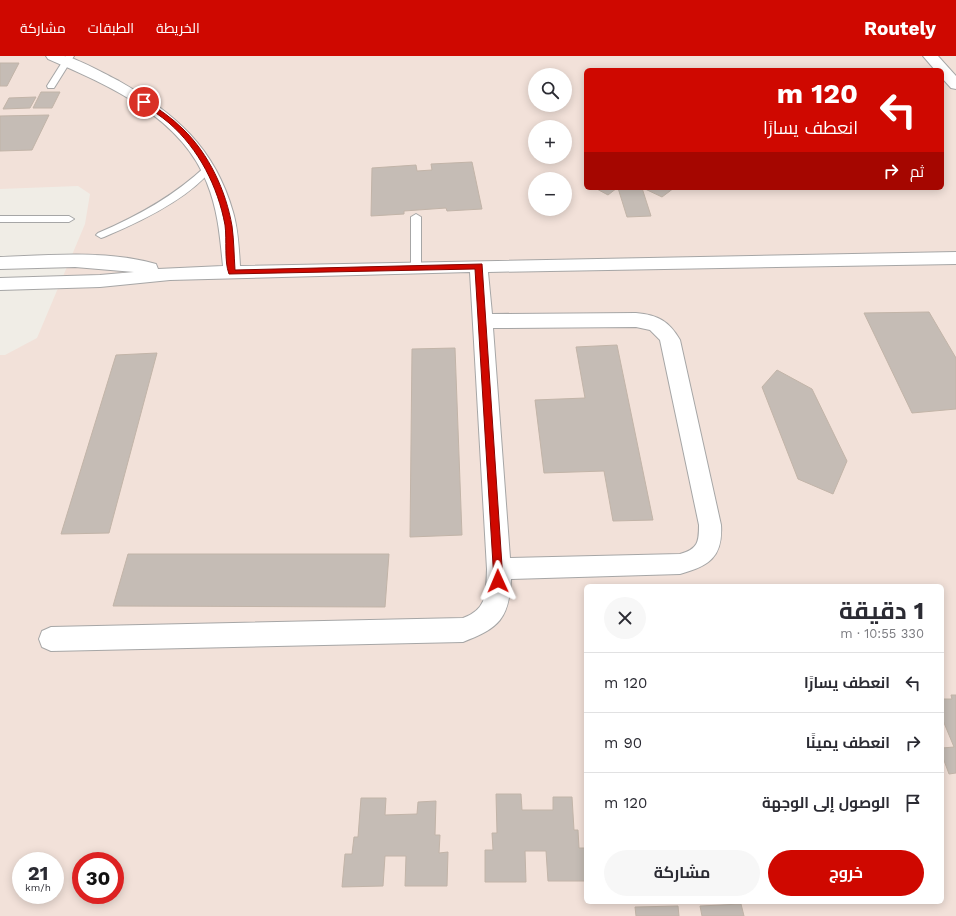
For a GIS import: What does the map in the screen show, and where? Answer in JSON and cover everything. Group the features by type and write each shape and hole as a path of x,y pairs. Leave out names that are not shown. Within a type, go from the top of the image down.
{"street":[{"path":"930,56 941,68"},
{"path":"63,58 127,92 158,111 182,131 201,154 209,168 225,210 229,228 232,272"},
{"path":"944,72 956,85"},
{"path":"0,284 100,281 170,274 232,272 479,266 956,258"},
{"path":"0,263 98,261 128,264 170,274"},
{"path":"51,639 463,630 477,626 488,617 496,605 499,569 484,321 479,266"},
{"path":"484,321 636,320 648,321 658,325 666,332 672,348 710,525 711,538 706,551 695,560 680,564 499,569"}],"lane":[{"path":"51,86 63,58"},
{"path":"101,235 131,223 165,205 182,193 209,168"},
{"path":"416,217 416,268"},
{"path":"0,219 69,219"}],"shaded area":[{"path":"0,56 956,56 956,916 0,916 0,355 5,355 37,338 85,224 90,194 78,186 0,189"}],"building":[{"path":"0,63 19,63 7,86 0,86"},
{"path":"41,92 60,92 52,108 33,108"},
{"path":"36,97 30,108 3,109 9,98"},
{"path":"49,115 32,150 0,151 0,116"},
{"path":"472,162 482,209 447,211 446,208 404,211 404,214 371,216 372,168 416,165 417,171 432,170 431,164"},
{"path":"599,190 614,190 608,195"},
{"path":"619,190 643,190 651,216 627,217"},
{"path":"647,190 671,190 662,197"},
{"path":"929,312 956,358 956,409 912,413 864,313"},
{"path":"617,345 653,520 613,521 604,471 544,473 535,400 585,398 576,347"},
{"path":"455,348 462,535 410,537 412,349"},
{"path":"157,353 109,533 61,534 116,355"},
{"path":"777,370 812,389 847,461 833,494 798,479 762,387"},
{"path":"128,554 389,554 385,607 113,606"},
{"path":"951,695 956,695 956,773 949,774 944,760 944,748 954,747 944,723 944,699 952,699"},
{"path":"496,794 521,794 522,810 553,810 553,797 572,797 574,830 578,830 579,848 584,848 584,881 548,881 546,851 525,851 526,882 485,882 485,850 493,850 492,833 497,833"},
{"path":"361,798 386,798 385,815 417,814 418,802 436,801 435,835 440,835 439,853 448,852 447,886 405,886 406,856 385,856 383,886 342,887 345,854 352,854 354,837 358,837"},
{"path":"741,904 744,916 702,916 700,906"},
{"path":"678,906 679,916 636,916 635,907"}],"route":[{"path":"144,102 158,111 182,131 201,154 209,168 220,194 229,228 232,272 479,266 484,321 499,569 498,581"}]}
